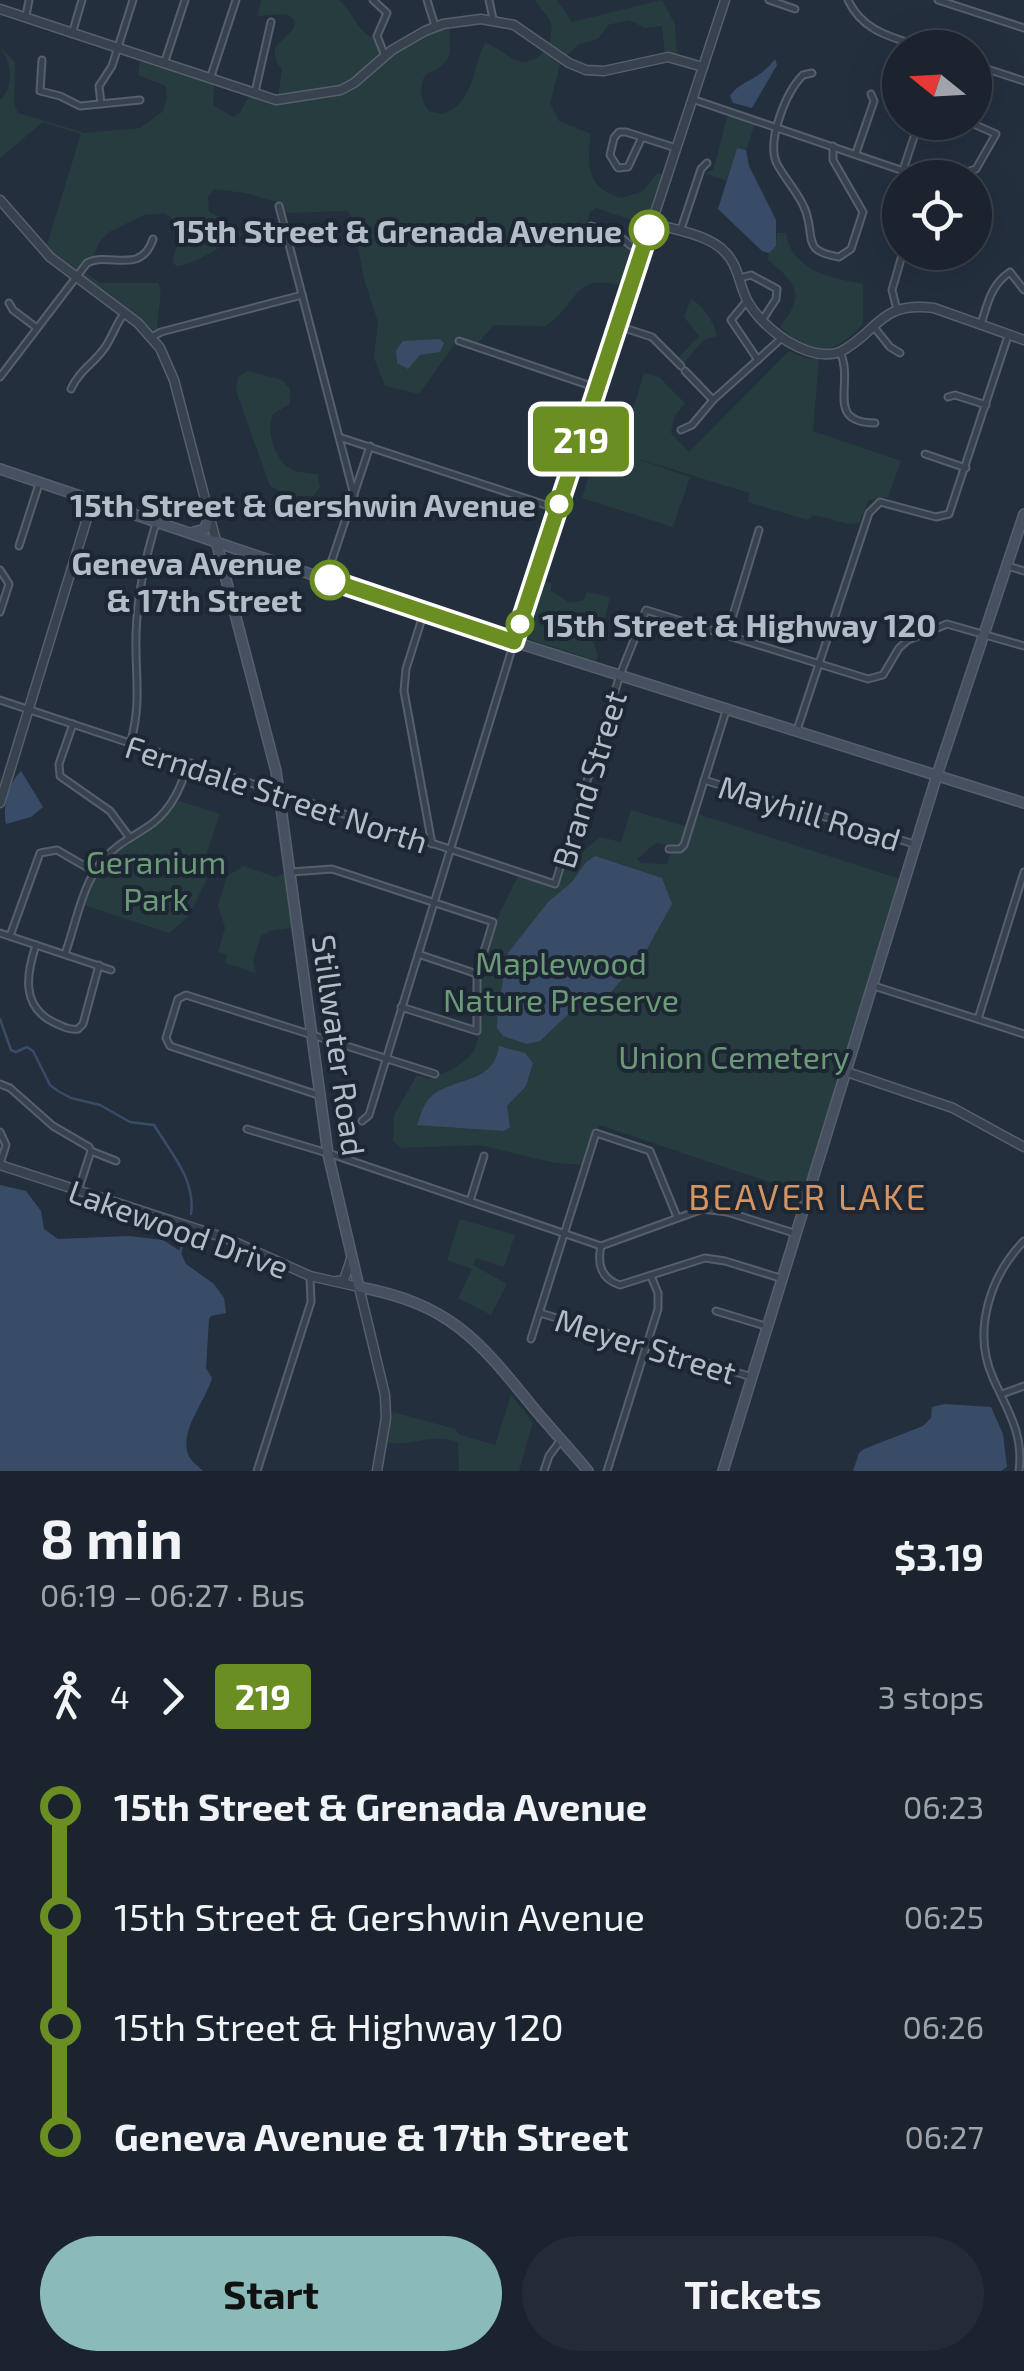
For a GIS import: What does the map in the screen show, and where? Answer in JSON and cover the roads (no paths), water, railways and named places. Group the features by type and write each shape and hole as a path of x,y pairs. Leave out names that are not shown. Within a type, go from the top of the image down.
{"main road":[{"path":"0,468 514,642 1024,802"},
{"path":"723,1471 938,775 1024,514"},
{"path":"192,532 205,529 209,515"},
{"name":"Stillwater Road","path":"216,540 267,730 280,794 328,1154 359,1287"},
{"path":"222,562 228,551 243,550"},
{"path":"352,1259 365,1280 381,1291"},
{"path":"359,1287 432,1309 466,1331 585,1471"}],"street":[{"path":"26,18 29,0"},
{"path":"72,34 82,0"},
{"path":"101,105 99,86 112,66 133,0"},
{"path":"164,64 185,0"},
{"path":"210,79 236,0"},
{"path":"373,0 387,12 377,36 386,56"},
{"path":"427,0 435,26"},
{"path":"489,0 493,19"},
{"path":"362,1121 369,1116 514,642 724,0"},
{"path":"769,0 795,8"},
{"path":"848,0 866,27 882,33"},
{"path":"938,0 1024,28"},
{"path":"0,10 254,95 282,100 335,92 354,83 386,56 435,26 493,19 518,27 569,64 587,71 606,71 667,57 703,67"},
{"path":"254,95 271,22"},
{"path":"42,60 40,91 80,106 140,100"},
{"path":"992,70 1024,81"},
{"path":"812,73 798,80 778,128 775,157 806,213 814,249 839,257 851,249 863,212 833,160 834,146"},
{"path":"856,154 874,101 871,94"},
{"path":"692,100 882,163"},
{"path":"642,137 629,166 619,168 610,156 616,135 624,132 642,137 676,148"},
{"path":"981,160 996,134 992,132"},
{"path":"680,232 701,169 707,163"},
{"path":"0,200 46,254 152,337 172,371 216,540"},
{"path":"279,206 354,495"},
{"path":"652,223 710,241 722,249 740,278 747,301 803,352 832,355 849,348 872,324 897,310 934,308 1024,340"},
{"path":"591,226 616,234 642,250"},
{"path":"0,375 93,259 116,262 142,255 152,239"},
{"path":"897,310 892,290 898,270"},
{"path":"982,324 991,292 1001,278 1010,272 1024,290"},
{"path":"740,278 751,275 776,289 776,300 763,318"},
{"path":"152,337 302,295"},
{"path":"747,301 731,320 758,360"},
{"path":"9,302 13,310 37,328"},
{"path":"71,389 78,374 105,348 124,314"},
{"path":"872,324 900,352"},
{"path":"618,326 652,337 713,400"},
{"path":"797,730 870,511 880,502 888,502 944,517 956,502 1009,333"},
{"path":"682,430 783,337"},
{"path":"459,341 597,388"},
{"path":"840,352 847,369 846,415 859,422 875,423"},
{"path":"948,397 954,395 986,405"},
{"path":"339,438 558,510"},
{"path":"326,578 370,446"},
{"path":"925,454 966,468"},
{"path":"19,546 40,482"},
{"path":"0,803 92,499"},
{"path":"130,744 139,710 136,655 140,589 153,519"},
{"path":"759,530 727,635 854,676 876,679 888,670 899,648 908,640 938,626 961,626 1024,646"},
{"path":"1007,565 1024,570"},
{"path":"0,570 8,584 0,612"},
{"name":"Brand Street","path":"555,884 620,675 646,610 727,635"},
{"path":"424,612 404,685 432,844"},
{"path":"822,626 830,629"},
{"name":"Ferndale Street North","path":"0,700 555,884"},
{"path":"669,850 684,846 726,708"},
{"path":"73,724 59,764 60,776 110,811 130,838"},
{"path":"66,954 94,872 111,851 166,810 176,797 189,763"},
{"name":"Mayhill Road","path":"704,780 916,845"},
{"path":"10,936 35,859 43,851 54,850 94,872"},
{"path":"290,872 332,869 494,922 477,974 478,1030 401,1007"},
{"path":"978,1019 1024,872"},
{"path":"1012,912 1024,916"},
{"path":"0,933 111,970"},
{"path":"36,944 27,975 35,1009 41,1016 71,1030 84,1024 99,966"},
{"path":"418,954 477,974"},
{"path":"874,985 1024,1034"},
{"path":"320,1096 167,1043 181,995 436,1074"},
{"path":"847,1072 953,1108 1024,1147"},
{"path":"0,1084 10,1088 53,1126 116,1161"},
{"path":"246,1129 601,1246 703,1209 719,1210 797,1234"},
{"path":"0,1132 6,1145 0,1165"},
{"path":"532,1339 596,1133 650,1151 677,1216"},
{"path":"78,1190 91,1150"},
{"path":"470,1201 484,1156"},
{"name":"Lakewood Drive","path":"0,1165 228,1240 310,1276 359,1287"},
{"path":"1018,1471 1024,1449 1021,1432 986,1357 986,1314 1002,1268 1024,1242"},
{"path":"601,1246 600,1266 612,1282 624,1285 712,1258 783,1279"},
{"path":"329,1282 347,1277 352,1259"},
{"path":"257,1471 310,1302 310,1276"},
{"path":"608,1471 659,1304 651,1276"},
{"path":"359,1287 385,1395 386,1418 377,1471"},
{"path":"364,1310 370,1297 381,1291"},
{"path":"716,1311 768,1327"},
{"name":"Meyer Street","path":"540,1312 752,1378"},
{"path":"1002,1394 1024,1386"},
{"path":"544,1471 560,1441"}],"water":[{"path":"775,59 777,65 752,108 733,103 730,96 734,91"},
{"path":"737,148 746,150 749,166 776,220 776,246 769,253 762,251 718,209"},
{"path":"440,339 444,343 440,352 420,355 408,369 397,363 396,350 403,341"},
{"path":"21,771 43,807 31,817 6,824 8,796"},
{"path":"595,856 662,878 672,904 643,956 609,994 583,1000 540,1041 527,1044 503,1036 497,1028 498,1009 508,953 548,902"},
{"path":"499,1046 525,1053 533,1063 526,1086 507,1106 510,1127 504,1131 417,1125 429,1099 489,1068"},
{"path":"0,1185 26,1191 41,1211 44,1229 58,1239 128,1236 163,1240 180,1251 186,1264 214,1284 224,1298 226,1313 209,1319 206,1368 212,1378 186,1442 189,1457 203,1471 0,1471"},
{"path":"932,1407 991,1407 1003,1434 1007,1467 1001,1471 853,1471 864,1449 923,1426 931,1418"}],"waterway":[{"path":"0,1019 11,1050 27,1047 33,1051 50,1085 58,1091 100,1105 130,1122 154,1125 186,1178 191,1214"},
{"path":"180,1254 184,1236"}],"place":[{"name":"15th Street & Grenada Avenue","path":"649,230"},
{"name":"15th Street & Gershwin Avenue","path":"559,504"},
{"name":"Geneva Avenue & 17th Street","path":"330,580"},
{"name":"15th Street & Highway 120","path":"520,624"}],"district":[{"name":"BEAVER LAKE","path":"808,1196"}],"park label":[{"name":"Geranium Park","path":"156,880"},
{"name":"Maplewood Nature Preserve","path":"561,980"},
{"name":"Union Cemetery","path":"734,1056"}]}
